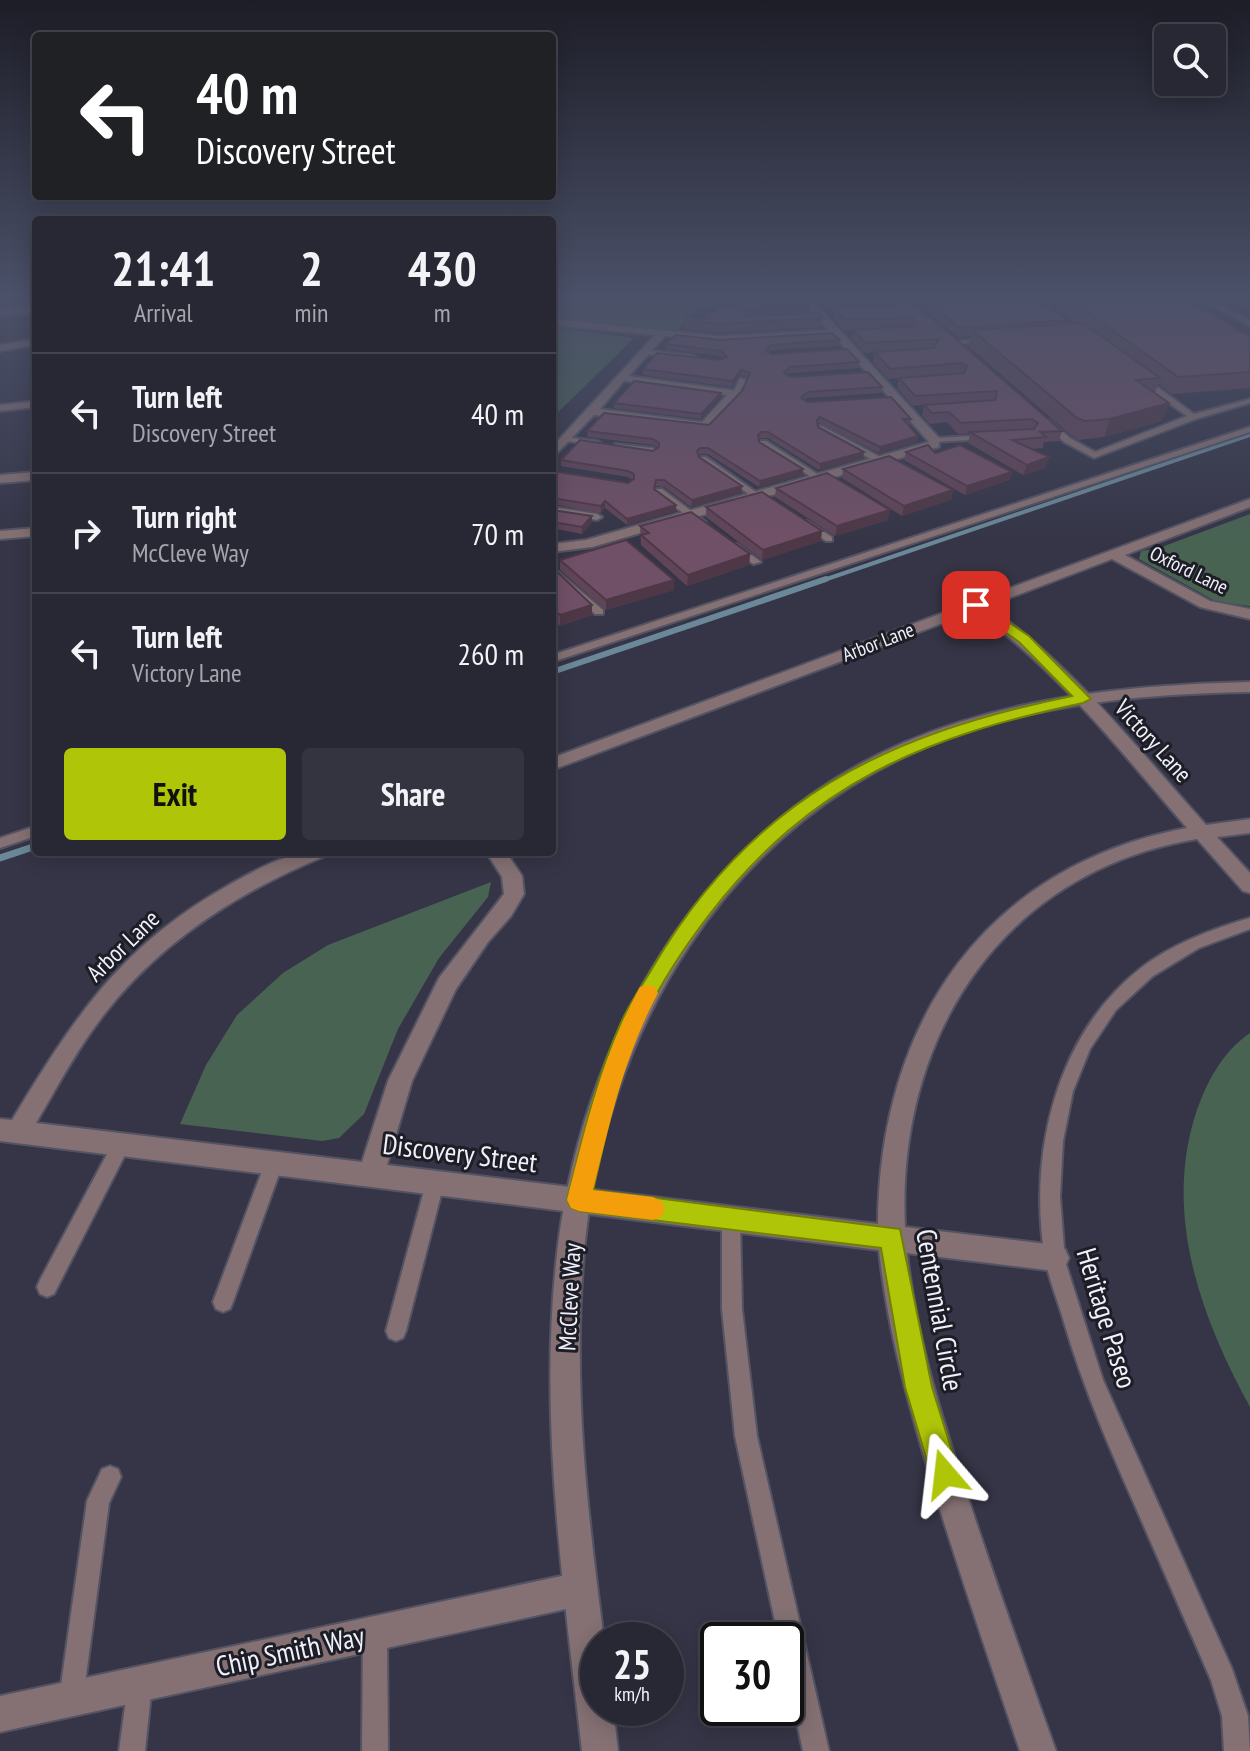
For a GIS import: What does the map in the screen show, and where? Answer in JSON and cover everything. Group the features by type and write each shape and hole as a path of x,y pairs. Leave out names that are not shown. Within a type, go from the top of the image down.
{"street":[{"path":"556,450 622,378 735,393"},
{"path":"556,548 587,544 761,496 935,442 878,378"},
{"path":"592,411 705,426 735,393"},
{"path":"0,408 32,404"},
{"path":"0,479 32,476"},
{"name":"Arbor Lane","path":"556,762 1250,503"},
{"path":"0,535 32,532"},
{"name":"Oxford Lane","path":"1113,554 1205,604 1250,614"},
{"name":"Victory Lane","path":"976,605 1024,639 1083,699 1250,886"},
{"name":"McCleve Way","path":"600,1751 580,1589 566,1428 570,1263 579,1200 603,1099 630,1024 680,939 737,865 778,827 863,770 908,748 999,716 1083,699 1164,690 1250,687"},
{"name":"Centennial Circle","path":"1038,1751 918,1387 891,1238 895,1150 911,1073 949,987 977,948 1007,918 1078,872 1156,841 1250,826"},
{"name":"Arbor Lane","path":"9,1131 95,1008 144,955 200,911 252,881 307,856"},
{"path":"371,1175 400,1081 447,984 514,894 512,876 499,856"},
{"name":"Discovery Street","path":"9,1131 1055,1258"},
{"name":"Chip Smith Way","path":"0,1714 580,1589"}],"lane":[{"path":"1139,378 1193,417"},
{"path":"735,393 743,380"},
{"path":"884,384 899,382"},
{"path":"881,398 896,397"},
{"path":"1033,411 1067,440 1094,455 1193,417 1250,401"},
{"path":"909,411 922,410"},
{"path":"822,428 903,466"},
{"path":"556,658 1250,429"},
{"path":"935,442 998,436"},
{"path":"566,439 653,451"},
{"path":"935,442 960,448"},
{"path":"763,443 841,485"},
{"path":"703,459 776,504"},
{"path":"659,491 705,524"},
{"path":"556,511 597,517"},
{"path":"802,521 829,539"},
{"path":"618,535 631,545"},
{"path":"731,543 756,562"},
{"path":"556,574 599,612"},
{"path":"0,843 32,832"},
{"name":"Heritage Paseo","path":"1237,1751 1235,1716 1223,1678 1102,1406 1055,1258 1051,1189 1054,1131 1065,1090 1082,1046 1102,1014 1158,962 1195,942 1250,923"},
{"path":"47,1287 121,1145"},
{"path":"223,1302 274,1163"},
{"path":"396,1331 435,1183"},
{"path":"731,1218 732,1309 746,1436 816,1751"},
{"path":"71,1699 98,1501 110,1477"},
{"path":"375,1633 375,1751"},
{"path":"132,1751 140,1683"}],"green space":[{"path":"556,378 593,378 556,414"},
{"path":"1250,514 1250,606 1217,602 1139,559 1141,551 1159,548"},
{"path":"491,882 488,897 439,958 398,1029 364,1114 339,1138 322,1141 180,1124 206,1065 237,1015 283,973 328,945"},
{"path":"1250,1033 1250,1407 1216,1338 1203,1301 1192,1264 1184,1189 1187,1151 1205,1091 1223,1059"}],"building":[{"path":"708,378 735,378 733,381"},
{"path":"748,378 873,378 882,387 808,392 801,398 808,402 891,397 911,419 903,419 918,436 880,447 820,417 818,427 864,452 820,464 768,432 761,432 759,442 803,469 760,481 708,448 700,448 697,451 699,457 742,486 692,500 664,480 656,480 654,489 676,505 627,519 605,501 601,506 556,499 556,472 628,483 634,479 634,474 628,471 561,460 580,440 653,451 659,447 653,439 587,431 604,413 709,425 742,391"},
{"path":"899,378 1000,378 1062,431 1040,432 1046,437 1012,440 1049,457 1027,465 970,432 1034,429 1038,423 1032,419 961,423 949,412 932,413 924,405 995,400 997,391 915,396"},
{"path":"1029,378 1160,378 1136,380 1169,403 1110,419 1085,421 1077,418"},
{"path":"634,381 721,393 701,414 614,403"},
{"path":"928,445 935,453 960,445 1012,472 967,486 906,452"},
{"path":"889,456 953,490 904,506 843,469"},
{"path":"827,473 890,510 837,526 776,488"},
{"path":"762,492 822,531 763,550 706,507"},
{"path":"556,511 592,516 582,527 556,523"},
{"path":"691,512 750,554 688,575 641,535 649,533 640,526"},
{"path":"626,540 674,580 606,600 560,560"},
{"path":"556,571 592,605 560,615 556,612"}],"waterway":[{"path":"821,581 1250,435"},
{"path":"556,671 826,579"},
{"path":"0,858 32,847"}],"slow traffic":[{"path":"648,993 630,1024 611,1074 592,1137 579,1200 653,1209"}],"route":[{"path":"945,1474 918,1387 891,1238 579,1200 604,1095 630,1024 680,939 737,865 778,827 821,796 863,770 908,748 999,716 1083,699 1044,656 976,605"}]}
